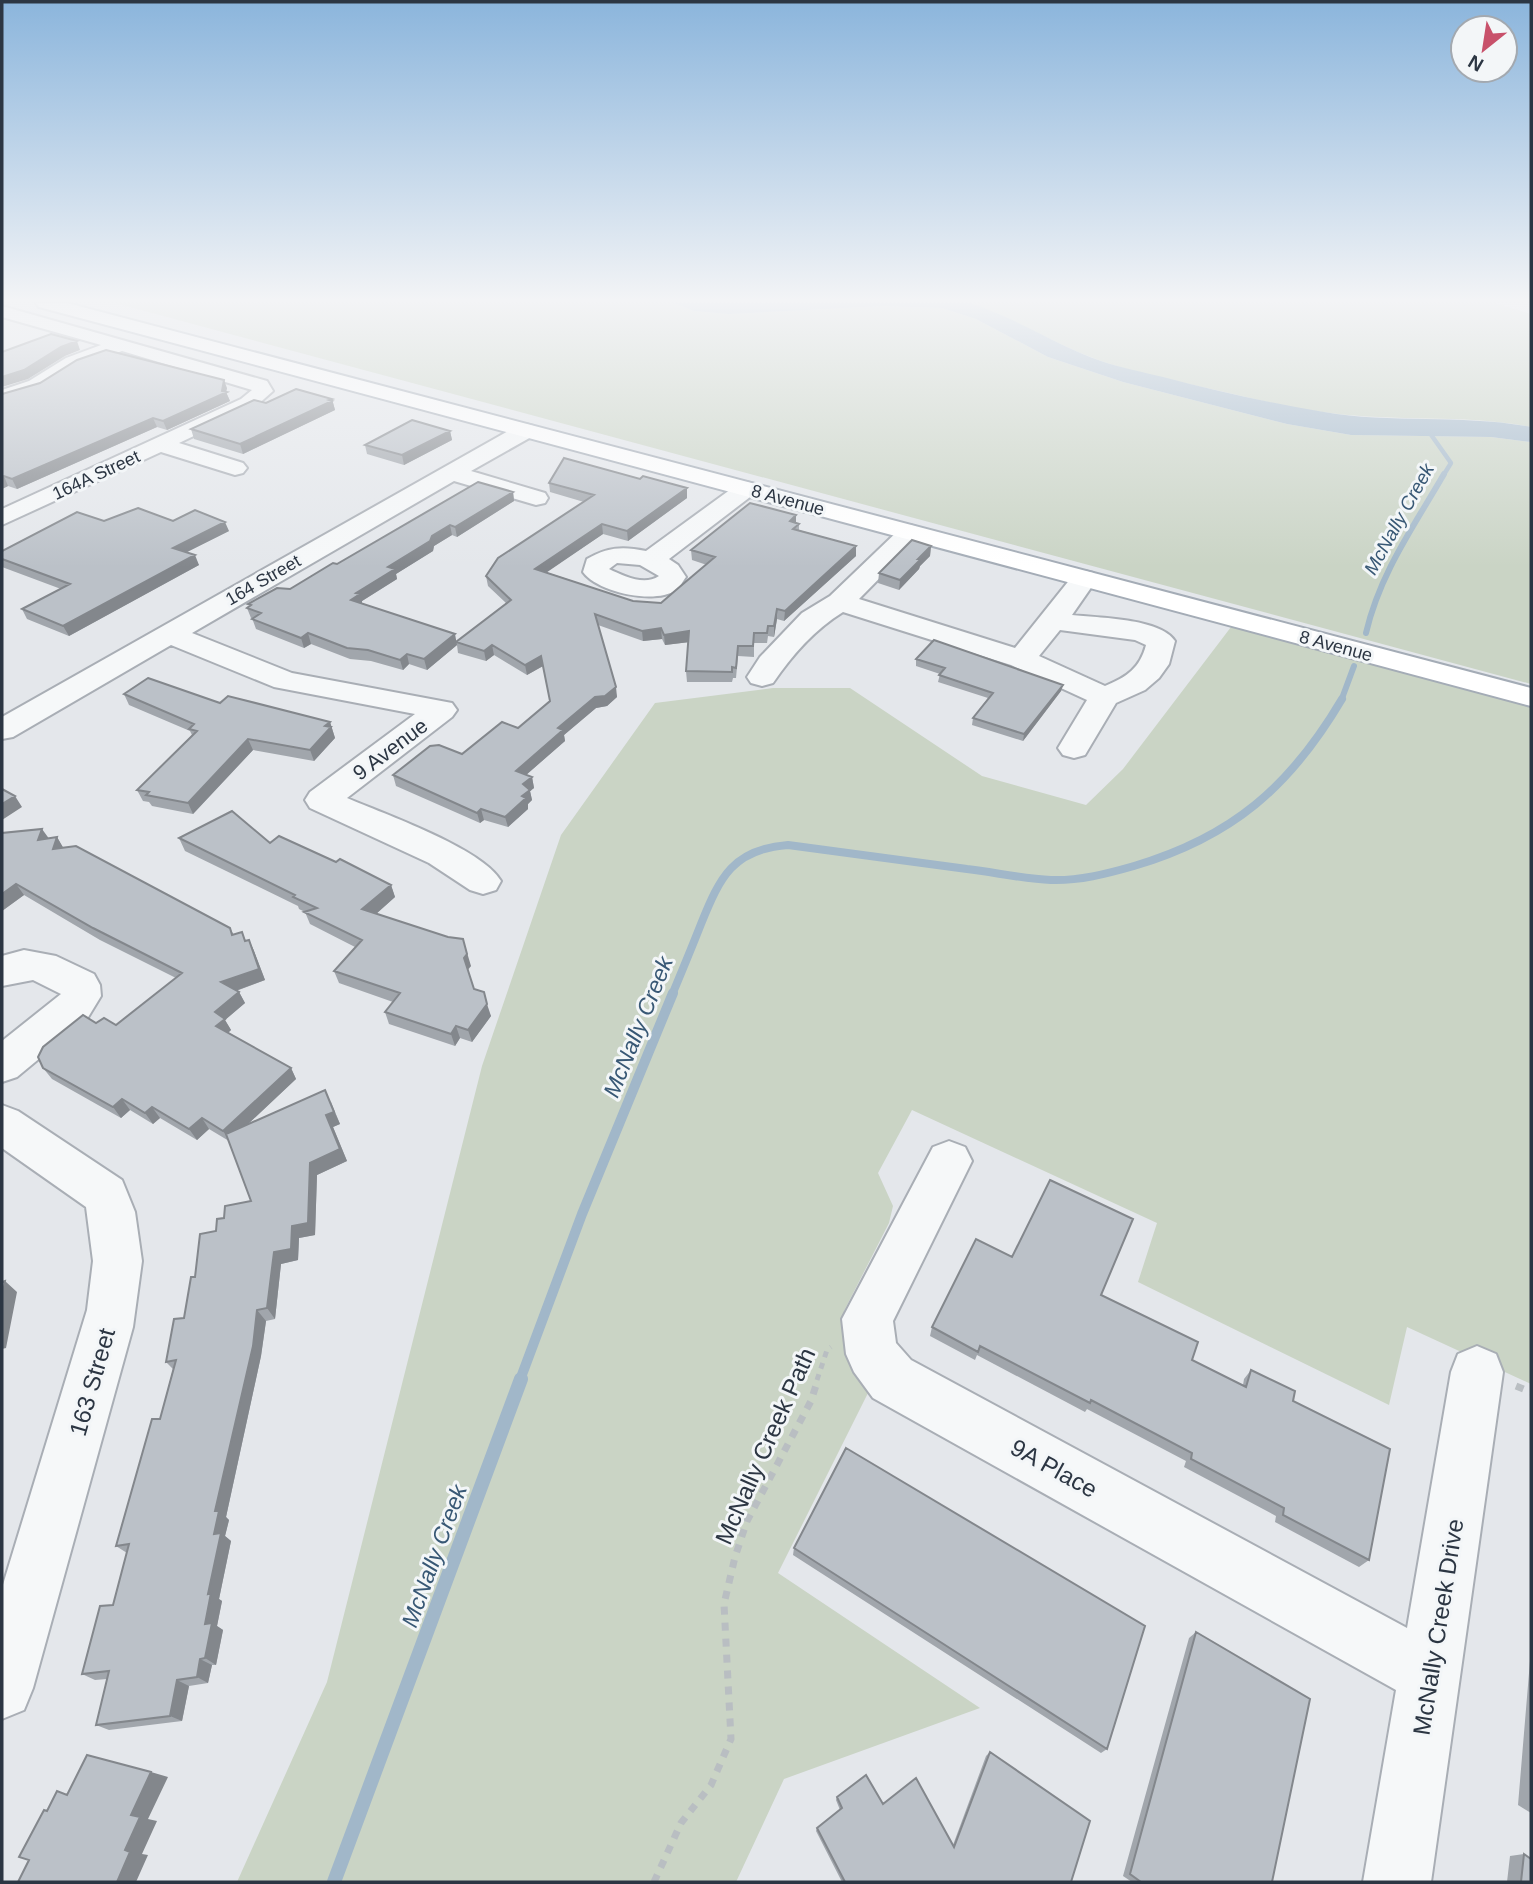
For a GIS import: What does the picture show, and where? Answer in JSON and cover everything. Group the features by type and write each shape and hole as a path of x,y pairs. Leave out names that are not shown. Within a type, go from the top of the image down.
{"main road":[{"name":"8 Avenue","path":"375,391 1531,697"}],"street":[{"path":"2,397 19,391"},
{"name":"164A Street","path":"2,518 162,445 248,403 263,391"},
{"name":"164 Street","path":"2,730 525,431"},
{"path":"162,445 234,468"},
{"path":"451,473 536,498"},
{"path":"651,560 746,489"},
{"path":"762,677 769,663 812,619 840,602 910,533"},
{"path":"1021,659 1084,579"},
{"path":"840,602 1021,659 1104,697"},
{"path":"1053,621 1142,632 1161,641 1158,655 1147,677 1104,697 1074,748"},
{"name":"9 Avenue","path":"167,634 285,681 441,710 322,800 442,854 483,881"},
{"path":"2,971 22,963 39,964 80,985 81,996 73,1008 2,1065"},
{"name":"163 Street","path":"2,1124 106,1195 117,1233 119,1254 118,1277 108,1327 2,1688"},
{"name":"9A Place","path":"949,1161 867,1319 872,1354 892,1379 1431,1675"},
{"name":"McNally Creek Drive","path":"1396,1882 1477,1372"}],"path":[{"name":"McNally Creek Path","path":"654,1882 681,1822 710,1785 731,1739 724,1604 743,1533 811,1401 827,1350 837,1344"}],"green space":[{"path":"442,391 1158,391 1287,424 1351,435 1491,437 1531,442 1531,684"},
{"path":"1218,391 1531,391 1531,427 1481,421 1355,416 1275,404"},
{"path":"1231,627 1531,706 1531,1384 1407,1327 1389,1405 1138,1282 1157,1223 912,1110 878,1173 893,1206 889,1223 844,1311 845,1355 872,1385 778,1573 980,1708 784,1779 736,1882 237,1882 327,1682 482,1066 561,835 655,703 773,688 850,688 982,776 1086,805 1123,769"}],"water":[{"path":"1158,391 1221,391 1350,416 1505,423 1531,427 1531,442 1491,437 1351,435 1287,424"}],"building":[{"path":"13,391 227,392 163,421 153,418 12,479 2,477 2,394"},
{"path":"292,391 303,391 332,399 240,444 191,429 254,400 266,403"},
{"path":"412,420 450,431 402,455 365,445"},
{"path":"564,458 640,479 643,476 687,488 627,531 602,524 535,569 633,601 661,603 715,557 691,550 750,503 796,515 790,521 799,524 793,529 856,546 785,611 777,609 774,626 768,626 767,633 754,633 753,646 738,646 736,668 732,667 732,672 686,671 689,631 664,635 661,628 642,631 595,614 616,687 605,696 595,697 558,728 563,730 516,771 532,777 523,784 530,790 522,796 526,798 505,817 481,809 477,813 393,775 430,746 439,745 462,754 502,722 518,728 550,701 541,656 525,665 492,645 484,651 456,642 511,600 486,576 498,558 594,495 549,483"},
{"path":"478,482 513,492 455,527 450,525 432,536 430,541 388,567 395,569 356,593 360,594 351,600 455,634 424,659 407,654 400,660 368,650 347,648 308,633 301,638 252,619 261,613 247,608 251,605 248,604 277,588 290,589"},
{"path":"138,508 173,521 195,510 225,522 173,548 195,555 63,626 22,609 70,584 2,559 2,551 77,512 104,521"},
{"path":"912,540 931,546 900,580 879,573"},
{"path":"934,640 1063,685 1024,734 973,718 993,693 939,675 945,668 916,659"},
{"path":"148,678 220,703 228,696 330,722 325,726 331,727 310,750 248,739 188,803 146,795 149,792 137,790 197,731 189,729 194,724 124,694"},
{"path":"2,789 15,796 2,804"},
{"path":"232,811 270,843 279,836 336,862 340,859 391,885 362,909 448,937 463,939 467,954 464,958 474,989 484,992 487,1004 468,1030 456,1026 451,1034 385,1012 400,993 334,971 362,940 304,912 317,908 293,897 295,895 179,838"},
{"path":"42,829 38,840 57,837 53,849 76,846 230,928 232,935 242,932 245,941 249,940 259,969 221,982 239,992 215,1012 225,1019 216,1026 291,1068 223,1131 202,1118 189,1129 152,1107 145,1113 122,1099 113,1107 43,1068 38,1057 43,1047 83,1015 96,1023 104,1018 116,1025 182,973 93,928 16,884 2,894 2,833"},
{"path":"325,1090 334,1112 326,1115 340,1149 310,1163 308,1223 292,1226 291,1249 274,1252 267,1308 257,1310 253,1346 215,1511 219,1511 214,1534 221,1533 208,1594 211,1593 205,1624 212,1623 205,1658 200,1659 197,1677 177,1680 170,1716 96,1725 109,1671 82,1674 100,1606 113,1605 129,1544 116,1546 152,1419 160,1419 176,1360 166,1362 174,1319 184,1318 191,1277 195,1277 200,1234 216,1231 217,1219 224,1218 225,1206 251,1201 226,1134"},
{"path":"1050,1180 1133,1219 1101,1295 1198,1342 1192,1360 1246,1387 1251,1370 1295,1391 1293,1401 1390,1449 1369,1560 1283,1515 1284,1508 1191,1459 1192,1453 980,1346 978,1352 932,1327 976,1239 1012,1257"},
{"path":"846,1448 1145,1626 1107,1749 794,1548"},
{"path":"1196,1632 1310,1699 1272,1882 1141,1882 1130,1874"},
{"path":"990,1752 1090,1821 1071,1882 845,1882 817,1828 842,1808 837,1797 866,1775 883,1804 916,1778 954,1847"},
{"path":"87,1755 151,1772 131,1815 140,1817 125,1850 130,1852 117,1882 18,1882 29,1860 19,1857 44,1810 47,1811 57,1791 67,1795"},
{"path":"1524,1854 1531,1859 1531,1882 1521,1882"}],"waterway":[{"name":"McNally Creek","path":"1427,429 1451,463 1443,476"},
{"name":"McNally Creek","path":"1366,633 1389,570 1444,474"},
{"name":"McNally Creek","path":"1341,700 1354,666"},
{"name":"McNally Creek","path":"672,995 722,879 741,859 754,852 788,845 1051,880 1113,872 1169,854 1201,840 1255,805 1301,758 1341,700"},
{"name":"McNally Creek","path":"520,1380 582,1214 673,993"},
{"name":"McNally Creek","path":"334,1882 521,1379"}]}
